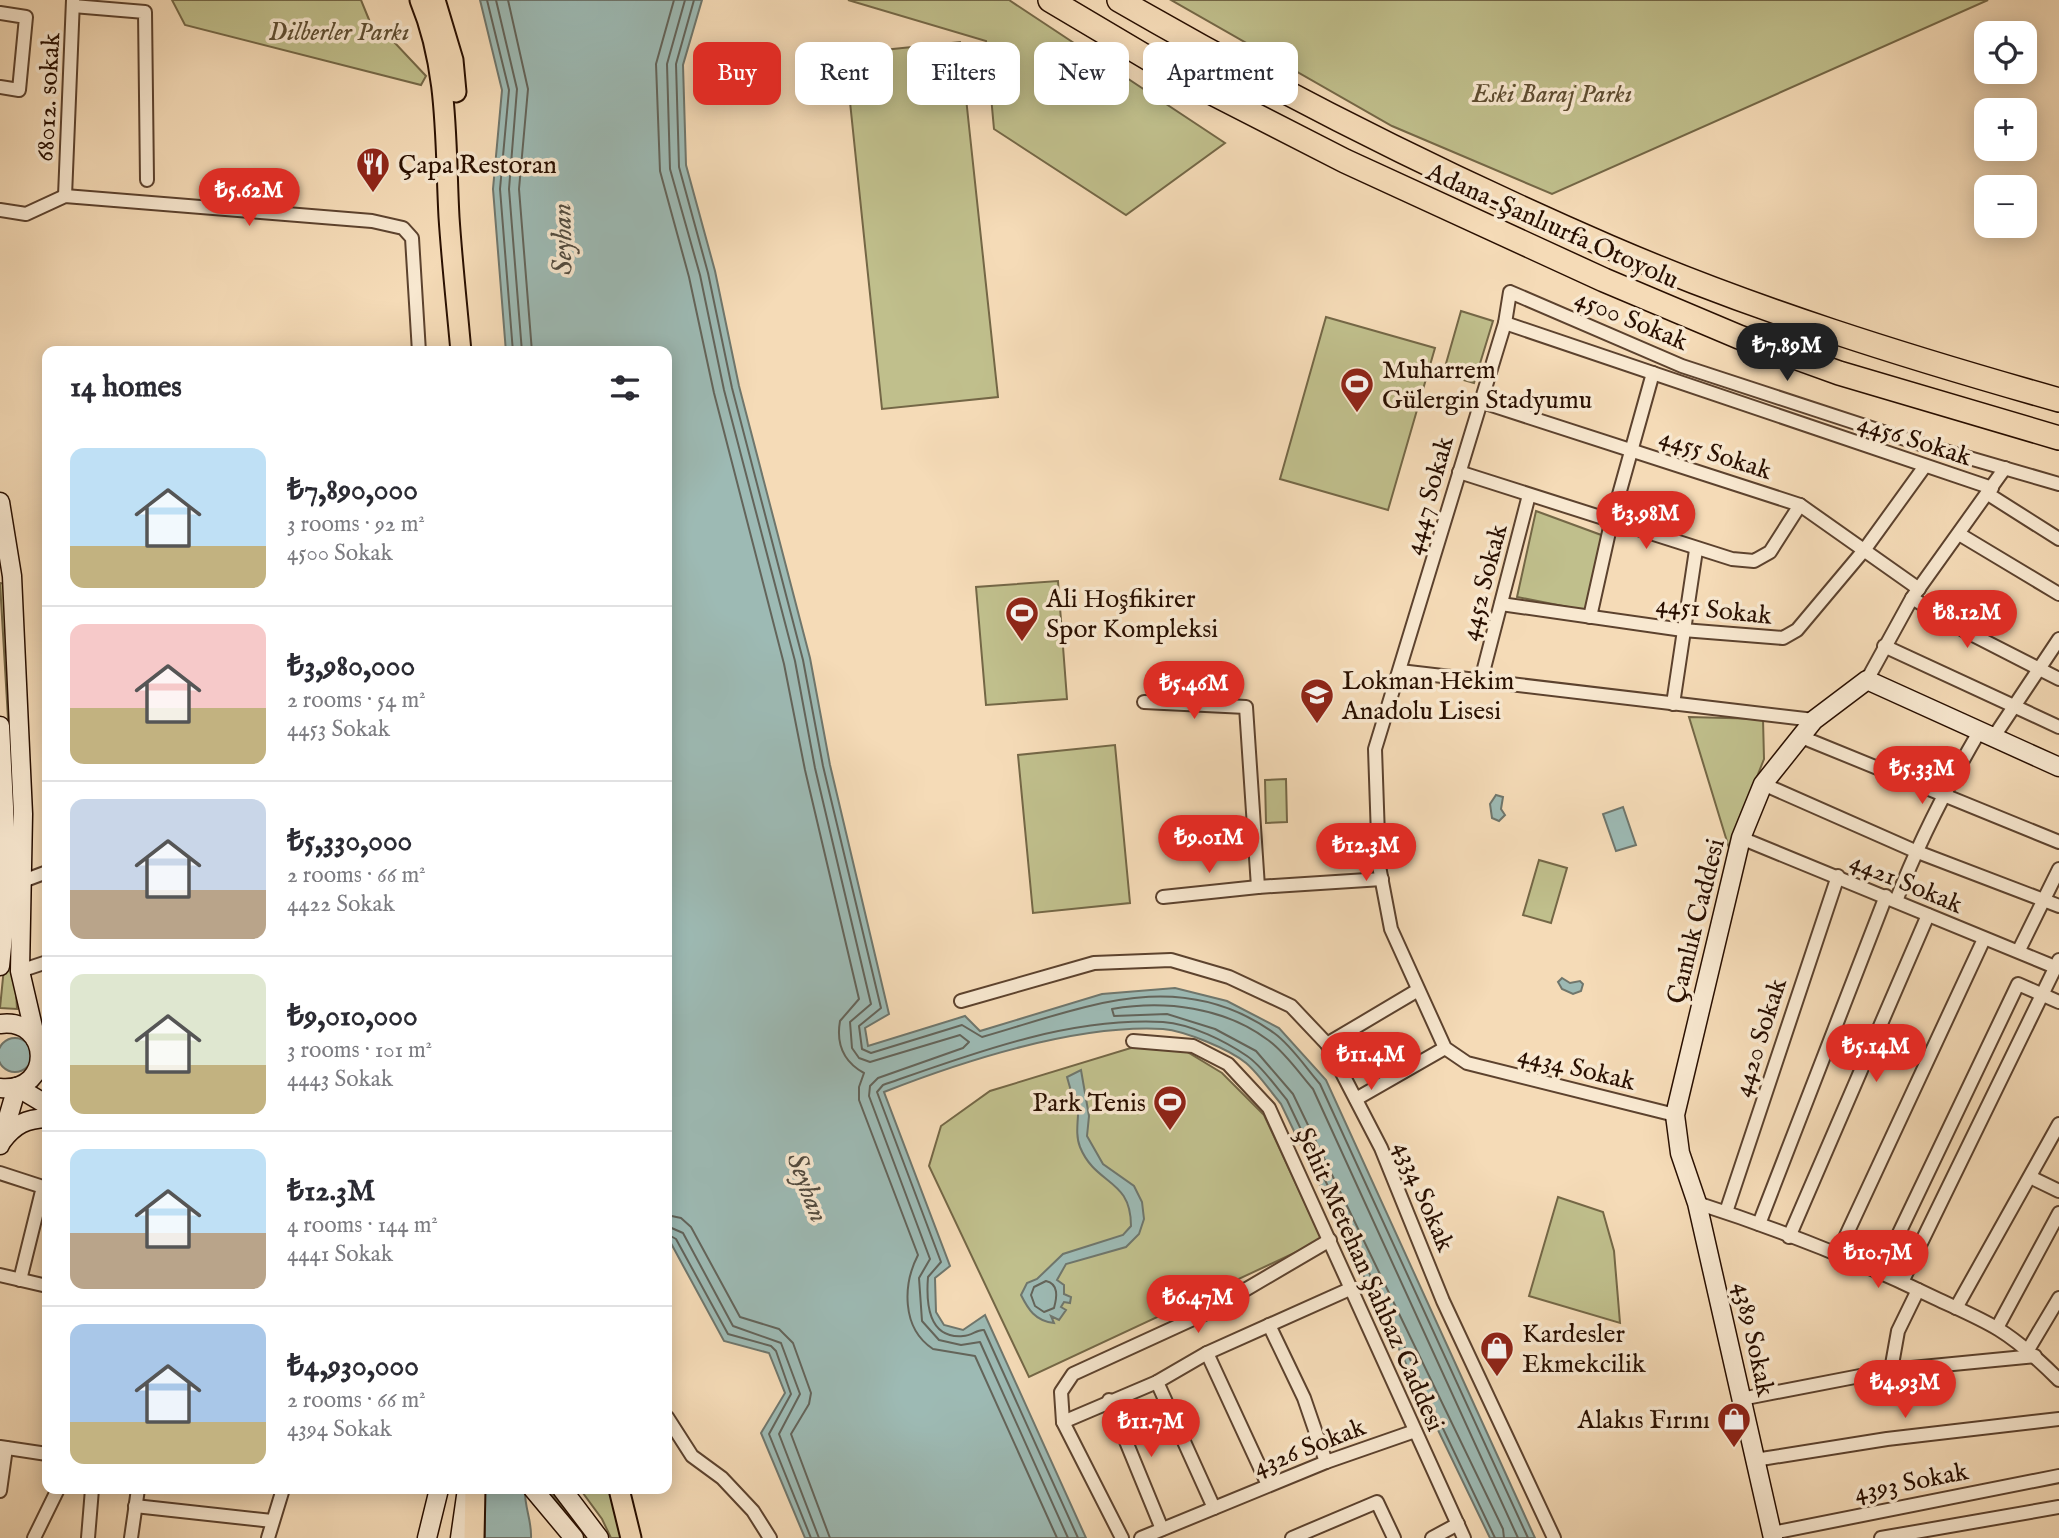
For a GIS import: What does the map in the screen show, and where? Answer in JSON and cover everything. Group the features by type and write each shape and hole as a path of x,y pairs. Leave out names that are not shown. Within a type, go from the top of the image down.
{"highway":[{"name":"Adana-Şanlıurfa Otoyolu","path":"1050,0 1173,73 1357,167 1604,280 1727,332 1839,373 2059,438"},
{"name":"Adana-Şanlıurfa Otoyolu","path":"1119,0 1355,130 1611,247 1847,336 2059,400"}],"main road":[{"path":"420,0 440,64 445,104 460,346"},
{"path":"435,0 453,60 472,346"},
{"path":"0,502 23,814 15,884 1,955"},
{"path":"1867,680 2059,767"},
{"name":"Çamlık Caddesi","path":"1680,1153 1675,1115 1741,838 1763,784 1799,736 1814,720 1867,680"},
{"path":"0,726 4,836 15,884 20,971 42,1046 36,1073 8,1088"},
{"path":"0,1024 19,1025 42,1046"},
{"path":"8,1088 42,1103"},
{"path":"0,1145 8,1088"},
{"path":"0,1145 12,1129 26,1120 42,1118"},
{"name":"4389 Sokak","path":"1680,1153 1697,1203 1773,1536"},
{"path":"427,1538 438,1494"},
{"path":"460,1538 466,1494"},
{"path":"474,1538 475,1494"},
{"path":"537,1494 574,1538"},
{"path":"566,1494 598,1538"},
{"path":"620,1494 631,1538"}],"street":[{"path":"74,3 145,12 147,180"},
{"name":"68012. sokak","path":"65,196 74,3"},
{"path":"0,13 26,17 19,90 0,87"},
{"path":"0,210 26,214 65,196 372,221 403,228 412,239 419,346"},
{"name":"4447 Sokak","path":"1445,1048 1391,929 1382,879 1375,749 1479,401 1505,323 1510,292"},
{"name":"4500 Sokak","path":"1510,292 1682,366 1914,442 2059,484"},
{"name":"4456 Sokak","path":"1505,323 1925,466 1990,491 2059,539"},
{"path":"1590,617 1611,523 1653,373"},
{"name":"4455 Sokak","path":"1479,401 1800,505 1865,549 1916,594 1965,631 2059,679"},
{"name":"4451 Sokak","path":"1501,604 1683,630 1783,638 1797,630 1865,549 1925,466"},
{"name":"Çamlık Caddesi","path":"1867,680 1916,594 2005,468"},
{"path":"1459,472 1611,523 1732,559 1754,561 1770,552 1800,505"},
{"name":"4452 Sokak","path":"1481,680 1529,495"},
{"path":"1959,534 2059,594"},
{"path":"1673,704 1696,550"},
{"path":"1759,1224 1891,898 1942,796 1986,735 2015,705 2059,639"},
{"path":"1884,646 2059,727"},
{"path":"1400,671 1814,720"},
{"path":"1144,702 1246,707 1258,887"},
{"path":"1799,736 2059,842"},
{"path":"1763,784 1915,851 2045,898 2059,906"},
{"name":"4421 Sokak","path":"1741,838 1891,898 1984,939 2057,964"},
{"path":"2019,950 2059,869"},
{"path":"15,884 42,874"},
{"name":"4420 Sokak","path":"1726,1212 1838,876"},
{"path":"1163,897 1258,887 1382,879"},
{"path":"1790,1237 1928,915"},
{"path":"1837,1255 1984,939"},
{"name":"4334 Sokak","path":"961,1002 1094,963 1171,960 1229,977 1291,1006 1327,1044 1381,1148 1443,1300 1554,1538"},
{"path":"20,971 42,964"},
{"path":"1902,1282 2057,964"},
{"path":"1880,1273 2018,984 2059,1002"},
{"path":"1327,1044 1418,990"},
{"name":"Şehit Metehan Şahbaz Caddesi","path":"1133,1041 1193,1046 1228,1064 1269,1108 1464,1538"},
{"path":"1356,1099 1445,1048"},
{"name":"4434 Sokak","path":"1445,1048 1467,1063 1675,1115"},
{"path":"1956,1308 2059,1124"},
{"path":"0,1173 42,1187"},
{"path":"2030,1177 2059,1191"},
{"path":"20,1280 42,1191"},
{"path":"1697,1203 1759,1224 1902,1282 1997,1328 2031,1353 2059,1380"},
{"path":"1997,1328 2059,1213"},
{"path":"1122,1538 1063,1422 1062,1392 1073,1374 1204,1314 1330,1240"},
{"path":"0,1275 42,1285"},
{"path":"1063,1422 1109,1400 1157,1382 1207,1353 1352,1288"},
{"path":"1891,1370 1898,1331 1918,1290"},
{"path":"2031,1353 2059,1298"},
{"path":"1269,1325 1304,1398 1326,1462"},
{"path":"1207,1353 1268,1485"},
{"path":"1741,1399 1891,1370 2031,1353"},
{"path":"1157,1382 1214,1508"},
{"path":"1109,1400 1162,1530"},
{"path":"1755,1460 1887,1439 2059,1419"},
{"path":"672,1425 692,1456 722,1478 752,1511 770,1538"},
{"name":"4326 Sokak","path":"1141,1538 1326,1462 1415,1431"},
{"path":"0,1491 3,1448 42,1453"},
{"name":"4393 Sokak","path":"1773,1536 2059,1476"},
{"path":"34,1538 56,1494"},
{"path":"88,1538 92,1494"},
{"path":"131,1538 137,1494"},
{"path":"268,1538 281,1494"},
{"path":"1292,1538 1377,1502 1394,1538"},
{"path":"135,1506 272,1521"},
{"path":"1881,1538 2059,1507"},
{"path":"1432,1538 1458,1524"}],"green space":[{"name":"Dilberler Parkı","path":"172,0 361,0 372,27 395,43 426,76 421,85 185,25"},
{"path":"848,0 1009,0 1072,42 1034,42 1034,105 1129,105 1129,79 1143,89 1143,105 1168,105 1225,143 1126,215 994,129 992,105 1020,105 1020,42 986,41"},
{"name":"Eski Baraj Parkı","path":"1171,0 1988,0 1552,194 1392,126 1298,72 1298,42 1245,42"},
{"path":"907,48 907,105 967,105 998,397 882,409 850,105 893,105 893,49"},
{"path":"1461,311 1493,321 1474,383 1443,374"},
{"name":"Muharrem Gülergin Stadyumu","path":"1326,317 1435,348 1388,510 1280,479"},
{"path":"1536,511 1604,536 1588,611 1517,597"},
{"name":"Ali Hoşfikirer Spor Kompleksi","path":"1058,581 1067,699 986,705 976,587"},
{"path":"0,583 6,584 17,822 14,820"},
{"path":"1689,717 1763,719 1764,759 1729,848"},
{"path":"1115,745 1130,903 1033,913 1018,755"},
{"path":"1286,779 1287,822 1266,823 1265,780"},
{"path":"1539,860 1567,868 1551,923 1523,915"},
{"path":"11,897 17,1009 0,1008"},
{"path":"1134,1047 1184,1050 1222,1073 1264,1115 1322,1240 1029,1377 929,1166 941,1126 990,1091"},
{"path":"1558,1197 1603,1212 1614,1251 1620,1323 1529,1296"},
{"path":"547,1494 552,1494 587,1538 583,1538"},
{"path":"584,1494 612,1494 622,1538 611,1538 602,1519"}],"water":[{"name":"Seyhan","path":"480,0 702,0 683,65 686,165 715,271 739,386 810,658 830,765 889,1014 865,1028 868,1046 965,1016 980,1031 1102,994 1175,988 1227,1001 1279,1028 1326,1080 1535,1538 1490,1538 1281,1104 1251,1067 1229,1052 1172,1030 1130,1029 1094,1032 1021,1047 949,1068 884,1092 950,1266 935,1278 936,1312 944,1325 963,1330 985,1315 1086,1538 805,1538 761,1433 785,1393 769,1353 724,1341 672,1245 672,346 506,346 493,189 502,90"},
{"path":"1496,795 1503,797 1501,809 1505,815 1499,821 1492,818 1490,804"},
{"path":"1623,807 1636,845 1616,851 1603,814"},
{"path":"1562,978 1570,983 1580,981 1583,984 1581,991 1573,994 1562,989 1558,982"},
{"path":"8,1039 22,1039 31,1048 31,1062 22,1071 8,1071 -1,1062 -1,1048"},
{"path":"1081,1070 1089,1116 1087,1136 1103,1164 1134,1186 1142,1202 1144,1219 1139,1234 1126,1247 1066,1264 1057,1280 1064,1285 1064,1294 1071,1297 1070,1303 1064,1302 1061,1307 1066,1310 1059,1320 1051,1316 1054,1323 1037,1317 1026,1305 1021,1295 1027,1283 1037,1279 1063,1254 1123,1235 1131,1226 1125,1199 1087,1160 1080,1147 1077,1136 1078,1098 1071,1091 1067,1077"},
{"path":"485,1494 525,1494 531,1538 485,1538"}],"place":[{"name":"Çapa Restoran","path":"373,194"},
{"name":"Muharrem Gülergin Stadyumu","path":"1357,414"},
{"name":"Ali Hoşfikirer Spor Kompleksi","path":"1022,643"},
{"name":"Lokman Hekim Anadolu Lisesi","path":"1317,725"},
{"name":"Park Tenis","path":"1170,1132"},
{"name":"Kardesler Ekmekcilik","path":"1497,1378"},
{"name":"Alakıs Fırını","path":"1734,1449"}]}
